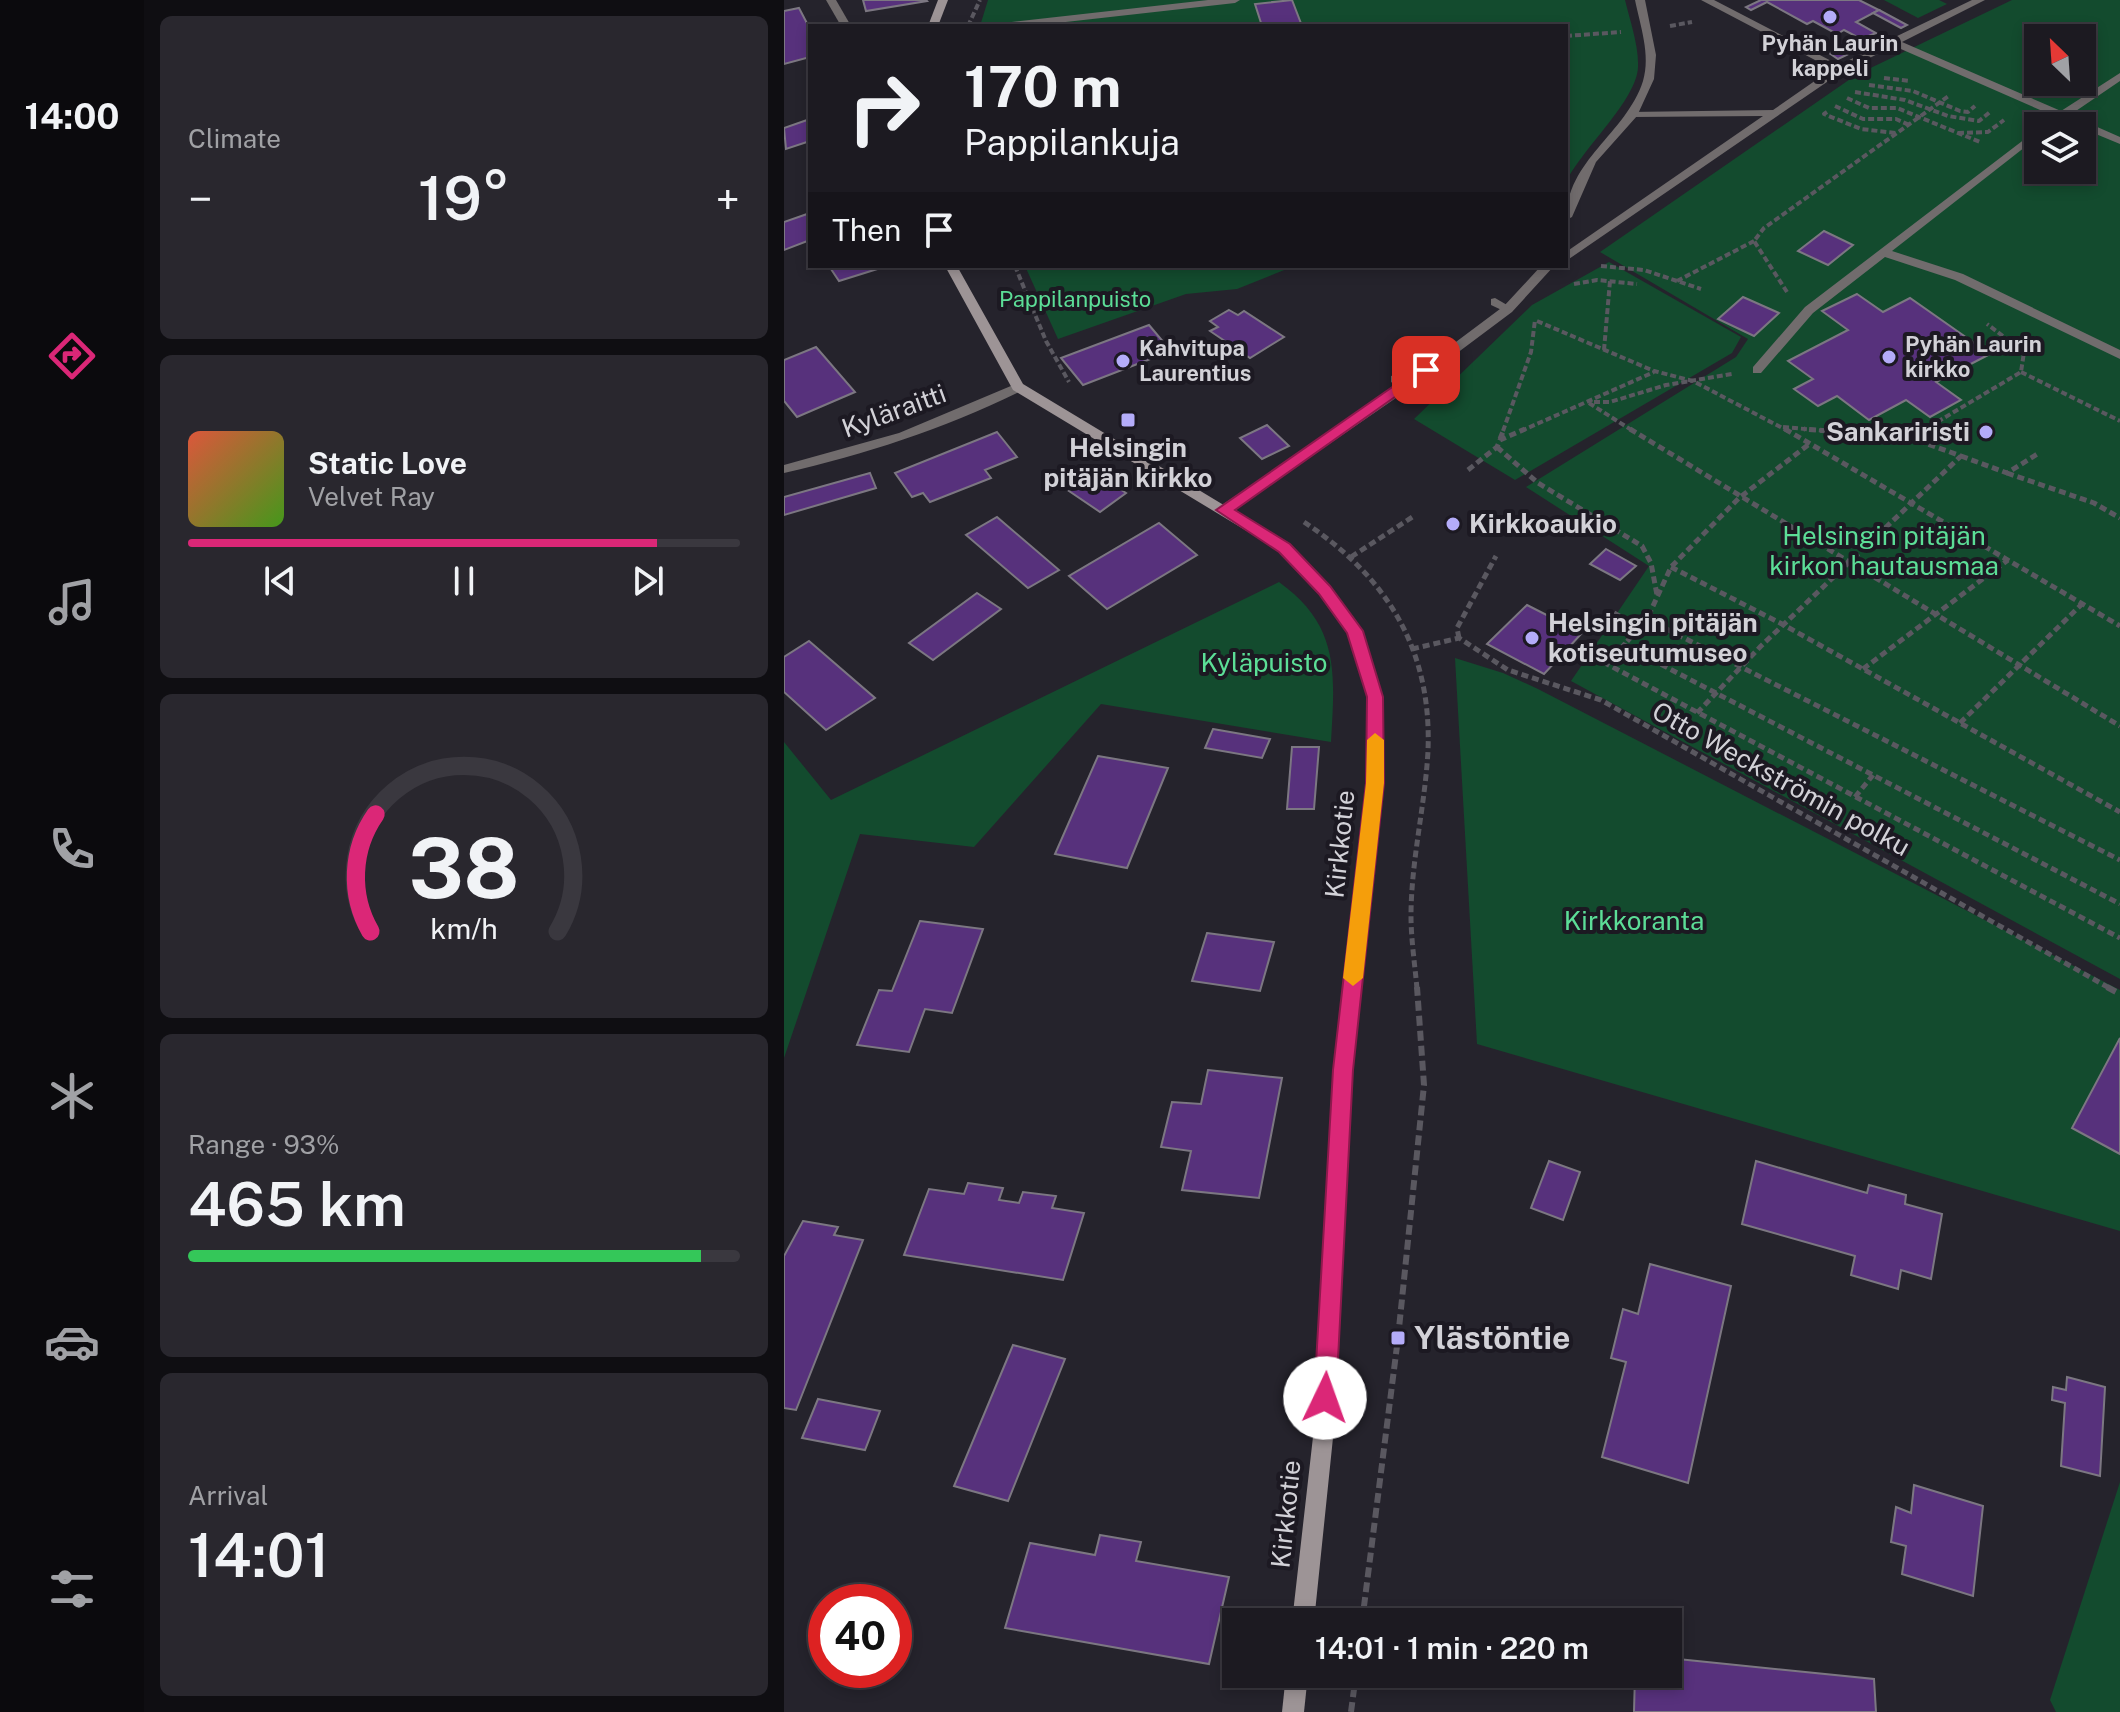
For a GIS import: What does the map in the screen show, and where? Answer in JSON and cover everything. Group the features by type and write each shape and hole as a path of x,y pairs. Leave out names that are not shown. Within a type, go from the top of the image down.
{"street":[{"path":"831,0 845,24"},
{"path":"934,24 943,0"},
{"path":"1021,24 1235,0"},
{"path":"1568,213 1591,161 1633,114 1649,79 1651,55 1640,0"},
{"path":"1706,0 1839,69"},
{"path":"1568,256 1839,69 1980,0"},
{"path":"1891,41 2053,112"},
{"path":"2065,112 2120,76"},
{"path":"1633,114 1774,113"},
{"path":"2096,131 2120,141"},
{"path":"1757,370 1809,310 2024,143"},
{"path":"1885,253 1959,277 2120,355"},
{"path":"952,268 1018,387"},
{"path":"1224,510 1400,382 1508,309 1544,268"},
{"path":"1495,302 1508,309"},
{"name":"Kyläraitti","path":"784,469 847,455 991,401 1018,387"},
{"name":"Kirkkotie","path":"1018,387 1285,548 1325,590 1354,631 1375,697 1375,783 1343,1070 1324,1428 1305,1608"},
{"path":"1293,1712 1296,1688"}],"path":[{"path":"969,24 980,0"},
{"path":"1677,281 1683,273 1712,266 1740,244 1754,241 1790,207 1973,77"},
{"path":"1896,133 1861,129 1824,114 1877,78 1914,81"},
{"path":"1868,84 1880,89 1911,90 1938,103 1968,112 1985,98 1959,88"},
{"path":"1937,91 1948,96"},
{"path":"1855,92 1871,99 1904,100 1953,120 1979,121 2000,104"},
{"path":"1847,98 1869,108 1897,108 1974,142 1987,142"},
{"path":"1835,106 1863,119 1896,119 1909,125"},
{"path":"1953,133 1988,132 2006,118"},
{"path":"1754,241 1781,287 1809,310"},
{"path":"1637,284 1610,281 1573,285 1592,270 1609,266 1644,270 1701,289"},
{"path":"1016,268 1051,352 1071,384"},
{"path":"1604,350 1610,281"},
{"path":"1539,309 1528,317 1654,371 1693,381 1780,426 2120,626"},
{"path":"1468,470 1497,447 1510,404 1527,366 1537,321"},
{"path":"1986,324 2024,352 2021,372"},
{"path":"1589,403 1610,402 1666,385 1757,370"},
{"path":"1500,440 1589,403 1654,371"},
{"path":"2021,372 2120,421"},
{"path":"1911,438 2021,372"},
{"path":"1589,403 1849,565 2120,726"},
{"path":"1780,426 1911,438 2094,503 2120,518"},
{"path":"1808,445 1739,498 1671,567 1647,619 1637,626 1607,664 2120,938"},
{"path":"1497,447 1538,483 1642,546 1651,563 1657,596"},
{"path":"2007,473 2039,453"},
{"path":"1697,713 1782,624 1915,505 1961,456"},
{"path":"1351,557 1414,516"},
{"path":"1412,649 1459,638 1457,628 1496,556"},
{"path":"1863,669 1937,617 2008,560"},
{"path":"1671,567 1782,624 2120,812"},
{"path":"1960,723 2017,664 2083,603"},
{"path":"1614,613 1637,626"},
{"path":"1647,619 2120,860"},
{"name":"Otto Weckströmin polku","path":"1459,638 1473,652 1509,671 1601,700 2120,994"},
{"path":"1622,644 2120,904"},
{"path":"1855,797 1873,775"},
{"path":"1351,1712 1354,1688"}],"green space":[{"path":"988,0 1625,0 1636,42 1638,67 1629,94 1568,179 1568,24 981,24"},
{"path":"1884,0 1939,0 1947,4 1918,18"},
{"name":"Helsingin pitäjän kirkon hautausmaa","path":"2012,0 2120,0 2120,979 1571,681 1649,566 1526,487 1736,357 1748,339 1600,252 1856,75"},
{"path":"1609,262 1741,337 1732,353 1515,480 1414,419 1532,305"},
{"name":"Pappilanpuisto","path":"1026,268 1289,268 1237,289 1186,294 1058,339"},
{"name":"Kyläpuisto","path":"1279,582 1299,599 1323,634 1332,673 1331,742 1101,704 974,847 860,834 784,1058 784,742 831,800"},
{"name":"Kirkkoranta","path":"1455,658 1503,673 1538,689 2120,990 2120,1231 1477,1044"},
{"path":"2120,1482 2120,1712 2056,1712 2050,1700"}],"building":[{"path":"863,0 926,0 927,1 866,11"},
{"path":"1292,0 1301,24 1261,24 1255,4"},
{"name":"Pyhän Laurin kappeli","path":"1761,0 1859,0 1879,10 1856,22 1876,33 1861,39 1844,30 1837,34 1813,21 1807,24 1767,2 1751,10 1746,7"},
{"path":"799,8 808,25 808,58 784,64 784,11"},
{"path":"1879,10 1907,25 1901,28 1873,13"},
{"path":"1850,44 1859,49 1838,59 1829,53"},
{"path":"808,120 808,142 786,149 784,128"},
{"path":"808,214 808,241 784,250 784,222"},
{"path":"1824,231 1853,245 1828,265 1798,251"},
{"path":"830,268 881,268 839,281"},
{"name":"Pyhän Laurin kirkko","path":"1857,294 1883,312 1910,298 1990,354 1936,382 1961,400 1930,417 1906,400 1869,420 1837,396 1818,406 1794,389 1813,379 1788,361 1848,330 1822,311"},
{"path":"1743,297 1779,313 1754,336 1718,319"},
{"path":"1229,310 1238,315 1244,311 1284,337 1250,358 1210,331 1218,327 1210,321"},
{"path":"1149,325 1171,351 1083,385 1061,358"},
{"path":"816,347 855,392 797,417 784,401 784,360"},
{"path":"1267,425 1289,446 1262,459 1240,438"},
{"path":"997,432 1017,457 985,470 991,478 930,502 923,493 912,497 895,473"},
{"path":"870,473 876,488 784,515 784,497"},
{"path":"1095,473 1126,493 1100,512 1069,491"},
{"path":"997,517 1059,570 1028,588 966,535"},
{"path":"1159,523 1197,555 1107,609 1069,576"},
{"path":"1606,549 1636,566 1620,580 1590,564"},
{"path":"977,593 1001,609 933,660 909,643"},
{"path":"1527,605 1582,633 1544,674 1487,644"},
{"path":"809,641 875,698 826,730 784,692 784,657"},
{"path":"1213,729 1270,739 1262,758 1205,748"},
{"path":"1292,747 1319,747 1314,809 1287,809"},
{"path":"1098,756 1168,768 1127,868 1055,854"},
{"path":"920,921 983,929 952,1013 925,1009 909,1052 857,1045 879,990 892,991"},
{"path":"1207,933 1274,942 1260,991 1192,981"},
{"path":"2120,1038 2120,1154 2072,1128"},
{"path":"1208,1070 1282,1078 1259,1198 1182,1190 1191,1151 1161,1147 1172,1102 1201,1104"},
{"path":"1549,1161 1580,1172 1563,1220 1531,1208"},
{"path":"1756,1161 1867,1193 1869,1185 1906,1195 1905,1204 1942,1214 1931,1279 1901,1270 1898,1289 1851,1275 1855,1256 1742,1224"},
{"path":"968,1183 1003,1188 999,1200 1019,1203 1023,1192 1056,1196 1052,1208 1084,1213 1063,1280 904,1255 929,1189 964,1194"},
{"path":"803,1221 838,1227 834,1235 863,1240 796,1410 784,1408 784,1256"},
{"path":"1650,1264 1731,1286 1688,1483 1602,1457 1626,1362 1611,1358 1623,1309 1638,1314"},
{"path":"1013,1345 1065,1359 1008,1501 954,1486"},
{"path":"2067,1377 2105,1387 2100,1476 2061,1466 2065,1403 2052,1400 2053,1387 2066,1390"},
{"path":"818,1399 880,1411 865,1450 802,1438"},
{"path":"1914,1485 1983,1506 1973,1596 1902,1574 1906,1546 1891,1542 1896,1507 1911,1513"},
{"path":"1100,1535 1141,1542 1136,1561 1229,1577 1209,1664 1005,1628 1030,1543 1095,1555"},
{"path":"1682,1659 1874,1679 1876,1712 1634,1712 1635,1688 1682,1688"}],"slow traffic":[{"path":"1353,978 1375,783 1375,740"}],"place":[{"name":"Pyhän Laurin kappeli","path":"1830,17"},
{"name":"Pyhän Laurin kirkko","path":"1889,357"},
{"name":"Kahvitupa Laurentius","path":"1123,361"},
{"name":"Helsingin pitäjän kirkko","path":"1128,420"},
{"name":"Sankariristi","path":"1986,432"},
{"name":"Kirkkoaukio","path":"1453,524"},
{"name":"Helsingin pitäjän kotiseutumuseo","path":"1532,638"},
{"name":"Ylästöntie","path":"1398,1338"}],"route":[{"path":"1325,1398 1343,1070 1375,783 1375,697 1354,631 1325,590 1285,548 1224,510 1426,370"}]}
